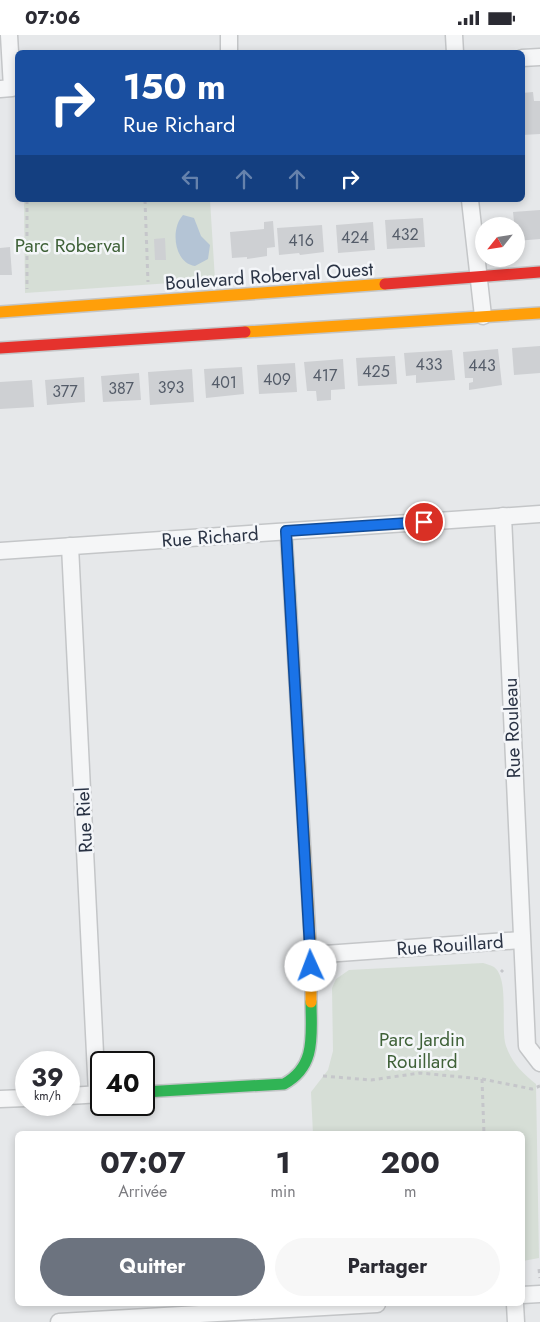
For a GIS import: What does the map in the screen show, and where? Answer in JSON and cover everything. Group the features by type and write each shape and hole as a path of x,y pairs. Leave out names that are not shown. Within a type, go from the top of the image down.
{"street":[{"path":"0,89 12,88 9,35"},
{"path":"228,35 229,50"},
{"path":"454,35 454,50"},
{"path":"525,58 540,57"},
{"path":"470,202 483,317"},
{"name":"Boulevard Roberval Ouest","path":"0,312 540,273"},
{"path":"0,348 540,313"},
{"name":"Rue Richard","path":"0,551 540,514"},
{"name":"Rue Rouleau","path":"503,516 521,941"},
{"path":"155,1092 267,1087 284,1084 298,1077 307,1065 311,1051 311,955 286,531"},
{"name":"Rue Riel","path":"70,546 97,1051"},
{"name":"Rue Rouillard","path":"311,955 521,941 527,1046 540,1063"},
{"path":"0,1099 15,1098"},
{"path":"525,1295 540,1294"},
{"path":"59,1322 298,1315 363,1306"},
{"path":"515,1306 516,1322"}],"path":[{"path":"27,202 27,298"},
{"path":"145,202 148,290"},
{"path":"323,1076 371,1080 420,1073 482,1079 532,1089 540,1086"},
{"path":"482,1079 484,1131"},
{"path":"539,1269 540,1279"}],"green space":[{"name":"Parc Roberval","path":"24,202 210,202 215,280 25,293"},
{"name":"Parc Jardin Rouillard","path":"483,963 494,967 499,973 503,992 504,1038 508,1052 518,1067 536,1084 539,1258 525,1261 525,1131 313,1131 311,1092 328,1070 333,1051 332,988 336,979 349,970"}],"water":[{"path":"183,215 194,218 201,236 210,245 208,259 195,266 188,264 182,259 176,245 176,228"}],"building":[{"path":"533,92 534,101 540,101 540,134 525,135 525,93"},
{"path":"540,210 540,239 525,240 525,217 514,217 513,212"},
{"path":"423,218 425,247 387,249 385,220"},
{"path":"273,221 275,247 267,248 267,256 247,259 247,257 232,258 230,232 264,229 264,222"},
{"path":"373,222 375,250 338,253 336,225"},
{"path":"322,225 324,252 279,255 277,228"},
{"path":"165,238 166,260 155,260 154,239"},
{"path":"10,247 12,275 0,275 0,248"},
{"path":"540,346 540,373 514,375 512,348"},
{"path":"498,349 502,385 469,390 469,383 473,382 473,378 465,378 463,352"},
{"path":"452,350 455,380 416,383 416,375 406,376 404,353"},
{"path":"395,356 397,384 358,386 356,358"},
{"path":"343,359 345,389 331,390 331,400 317,401 316,391 307,391 304,362"},
{"path":"295,363 297,392 259,394 257,365"},
{"path":"242,367 244,394 206,398 204,369"},
{"path":"192,369 194,402 150,405 148,372"},
{"path":"139,373 141,400 103,402 101,376"},
{"path":"84,377 85,402 47,405 45,380"},
{"path":"32,380 34,407 0,409 0,382"}],"traffic: fast":[{"path":"286,531 290,597"},
{"path":"155,1091 284,1084 295,1077 307,1059 311,1037 311,1002"}],"traffic: slow":[{"path":"0,312 385,284"},
{"path":"245,332 540,313"},
{"path":"290,597 311,955 311,1002"}],"traffic: jam":[{"path":"385,284 540,272"},
{"path":"0,348 245,332"}],"route":[{"path":"311,966 286,531 424,522"}]}
